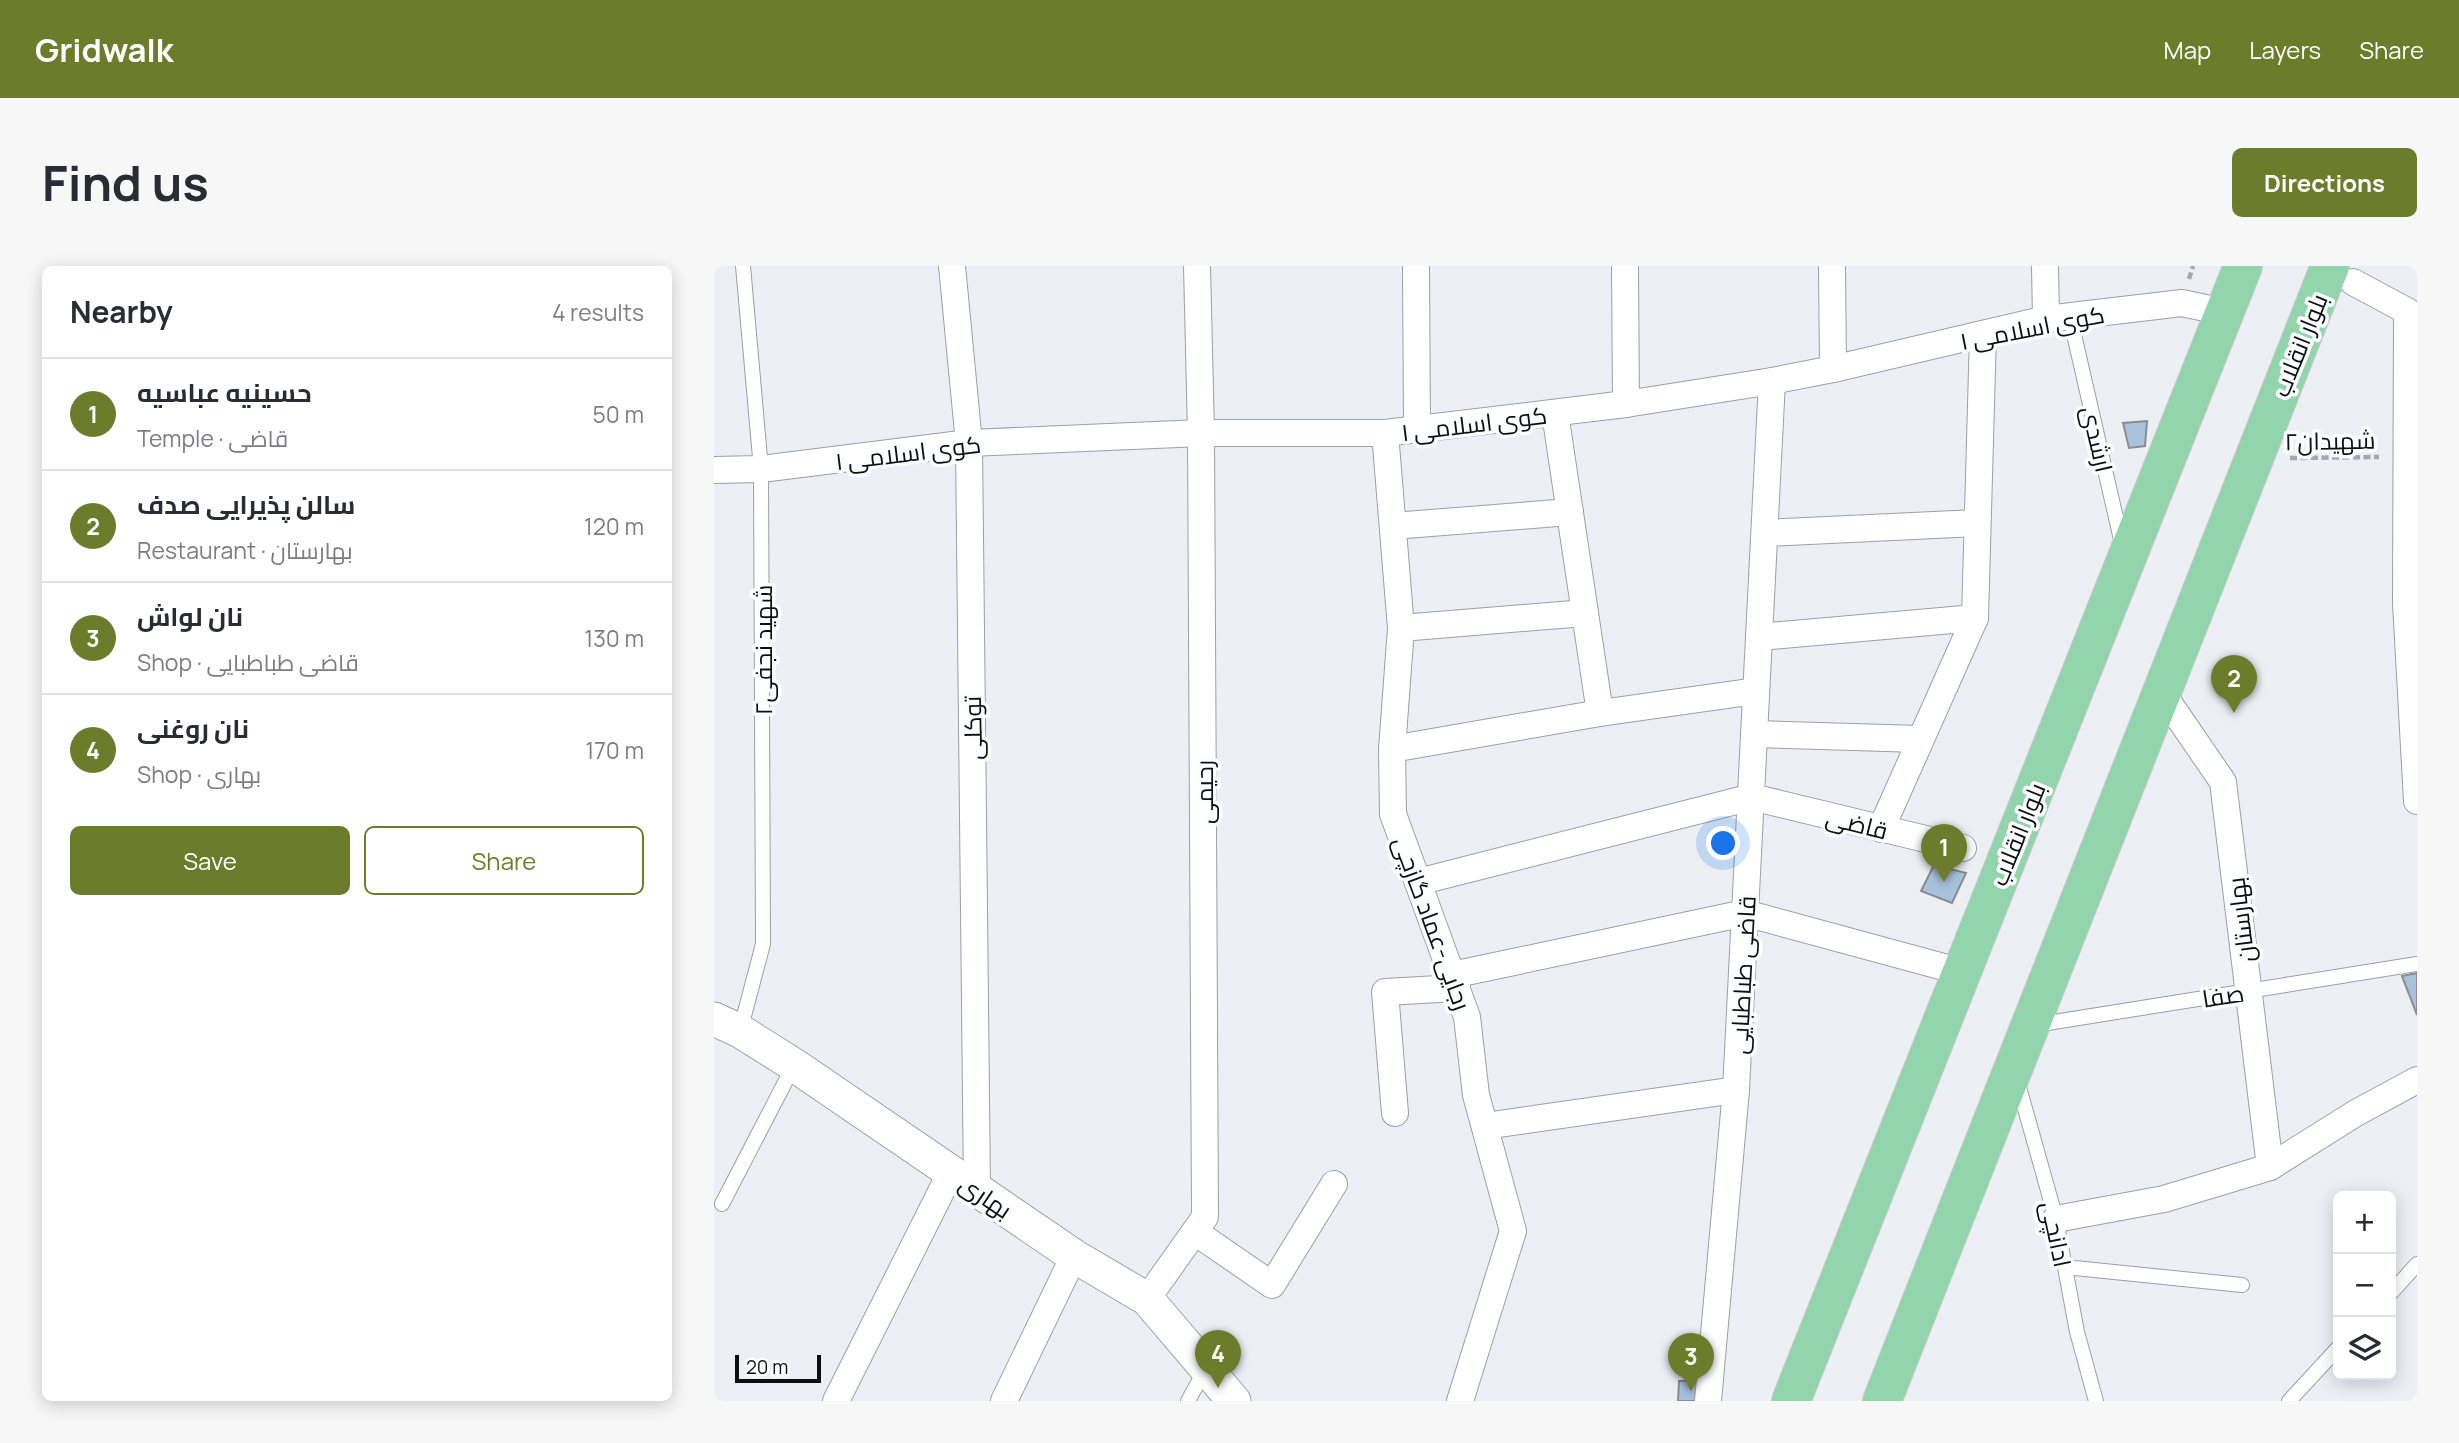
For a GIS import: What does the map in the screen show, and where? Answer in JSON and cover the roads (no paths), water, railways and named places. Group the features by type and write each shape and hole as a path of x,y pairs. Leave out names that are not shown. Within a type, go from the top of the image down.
{"main road":[{"name":"بلوار انقلاب","path":"1791,1401 2243,266"},
{"name":"بلوار انقلاب","path":"1882,1401 2254,458 2342,274"}],"street":[{"name":"توکلی","path":"952,266 969,443 964,1181"},
{"name":"رحیمی","path":"1147,1299 1205,1217 1201,433 1197,266"},
{"path":"1416,266 1416,430"},
{"path":"1625,266 1626,404"},
{"path":"1832,266 1833,369"},
{"path":"2045,266 2058,318"},
{"path":"2342,274 2412,312 2412,404 2407,457 2412,493 2411,605 2417,801"},
{"name":"کوی اسلامی ۱","path":"714,470 761,469 969,443 1201,433 1385,433 1416,430 1626,404 1772,381 2058,318 2182,303 2224,312"},
{"path":"1881,829 1975,618 1983,334"},
{"name":"قاضی طباطبایی","path":"1708,1401 1736,1090 1772,381"},
{"path":"1555,413 1600,713"},
{"name":"رجایی-عماد گازچی","path":"1385,433 1401,628 1392,749 1393,814 1468,1017 1476,1095 1513,1231 1460,1401"},
{"path":"1393,526 1570,512"},
{"path":"1765,533 1978,523"},
{"path":"1401,628 1585,613"},
{"path":"1759,637 1975,618"},
{"path":"1392,749 1600,713 1756,691"},
{"name":"بهارستان","path":"2162,693 2223,782 2270,1167"},
{"path":"1754,734 1920,739"},
{"path":"1418,882 1752,797"},
{"name":"قاضی","path":"1752,797 1963,848"},
{"path":"1395,1113 1385,992 1455,982 1745,913 1962,972"},
{"name":"بهاری","path":"727,1025 794,1065 1074,1256 1147,1299 1234,1401"},
{"path":"2056,1219 2164,1199 2270,1167 2356,1113 2417,1080"},
{"path":"1485,1126 1736,1090"},
{"path":"836,1401 964,1181"},
{"path":"1195,1232 1272,1284 1334,1185"},
{"path":"1004,1401 1074,1256"}],"lane":[{"name":"شهید نجفی۲","path":"727,1025 764,944 761,469 743,266"},
{"name":"ارشدی","path":"2058,318 2126,561"},
{"name":"صفا","path":"2030,1026 2417,964"},
{"path":"722,1204 794,1065"},
{"name":"ادانچی","path":"2014,1069 2056,1219 2077,1332 2096,1401"},
{"path":"2396,1287 2417,1264"},
{"path":"2065,1267 2242,1285"},
{"path":"2289,1401 2333,1353"},
{"path":"1188,1401 1206,1368"}],"place":[{"name":"سالن پذیرایی صدف","path":"2234,713"},
{"name":"حسینیه عباسیه","path":"1944,882"},
{"name":"نان روغنی","path":"1218,1388"},
{"name":"نان لواش","path":"1691,1391"}]}
